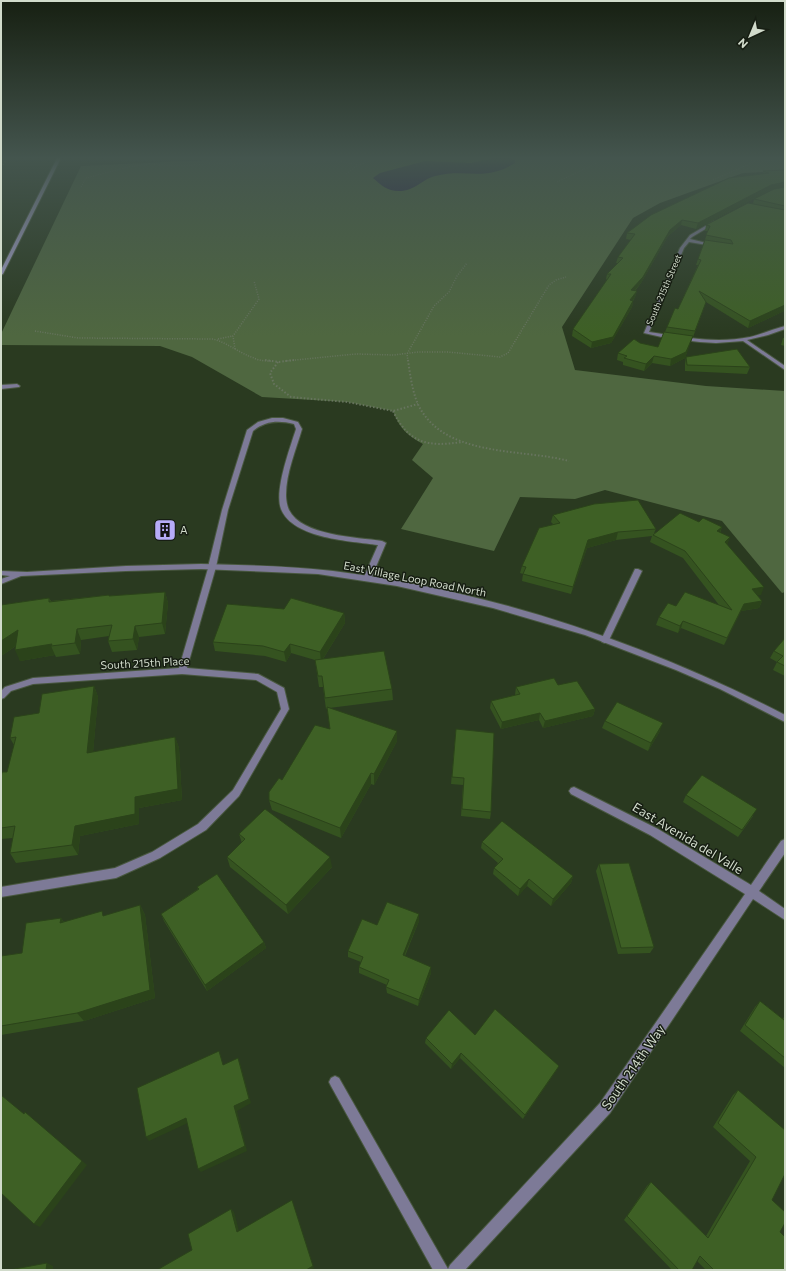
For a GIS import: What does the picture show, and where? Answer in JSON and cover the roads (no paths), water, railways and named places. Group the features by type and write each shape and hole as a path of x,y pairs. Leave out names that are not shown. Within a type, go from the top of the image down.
{"main road":[{"path":"1,274 29,217"}],"street":[{"name":"South 215th Street","path":"721,219 696,232 687,240 682,248 646,333 717,343 745,340"},
{"path":"687,240 722,246"},
{"path":"745,340 766,335 785,327"},
{"path":"745,340 785,368"},
{"path":"1,387 17,386"},
{"path":"182,670 212,567 225,510 250,430 258,422 271,419 288,420 296,423 299,429 282,496 284,508 291,520 311,532 382,543 367,579"},
{"name":"East Village Loop Road North","path":"1,573 19,575 113,569 212,567 289,570 367,579 417,588 510,609 604,640 723,687 785,719"},
{"path":"604,640 638,571"},
{"name":"East Village Loop Road North","path":"1,582 19,575"},
{"name":"South 215th Place","path":"1,696 8,689 33,681 182,670 258,677 281,690 286,709 236,793 202,826 156,856 116,873 1,892"},
{"name":"East Avenida del Valle","path":"574,791 654,832 752,892 785,915"},
{"name":"South 214th Way","path":"455,1270 605,1108 785,844"},
{"path":"335,1082 441,1270"}],"place":[{"name":"A","path":"165,530"}]}
